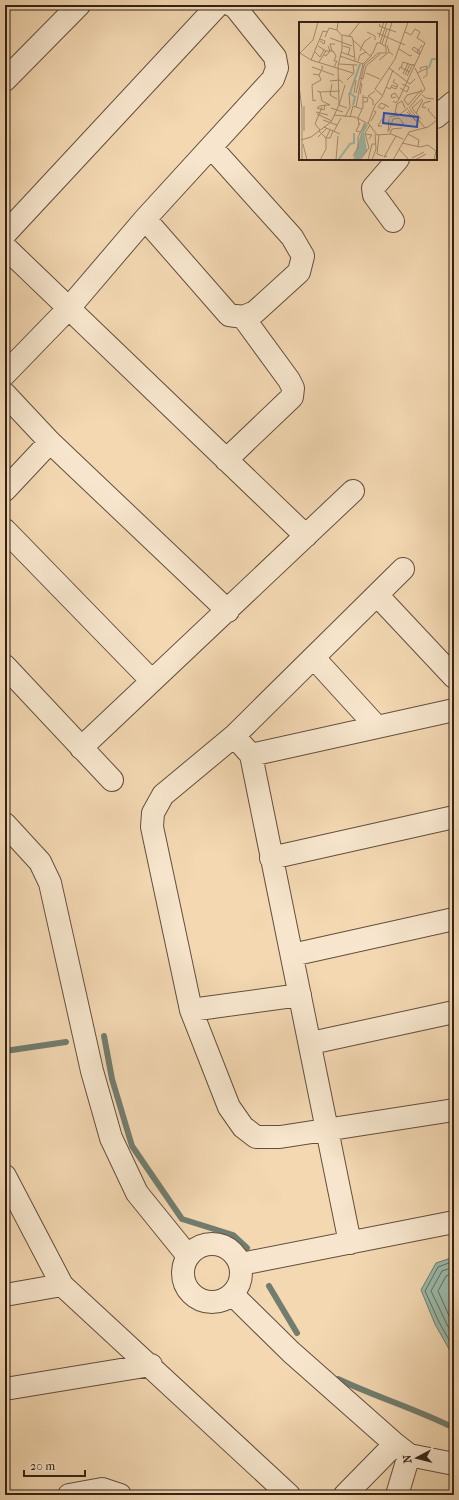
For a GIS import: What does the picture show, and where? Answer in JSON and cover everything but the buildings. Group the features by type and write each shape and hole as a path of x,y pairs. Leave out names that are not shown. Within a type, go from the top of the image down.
{"street":[{"path":"5,80 79,5"},
{"path":"5,234 218,5"},
{"path":"5,374 68,308 145,219 273,79 277,68 275,57 235,7 231,5"},
{"path":"437,117 454,102"},
{"path":"145,219 229,315 243,317 255,312 299,272 303,256 292,237 211,147"},
{"path":"393,221 374,195 373,188 397,160"},
{"path":"5,247 306,536"},
{"path":"226,460 292,397 293,388 289,380 243,317"},
{"path":"5,394 50,442 228,611"},
{"path":"5,490 50,442"},
{"path":"81,748 151,680 228,611 352,491"},
{"path":"5,530 151,680"},
{"path":"403,569 378,596 234,736 163,795 153,813 152,827 191,1010 229,1107 243,1127 256,1137 280,1137 454,1110"},
{"path":"378,596 454,677"},
{"path":"314,658 377,727"},
{"path":"5,666 112,780"},
{"path":"251,755 454,710"},
{"path":"234,736 251,755 271,858 311,1043 326,1131 350,1243"},
{"path":"271,858 454,817"},
{"path":"5,824 40,862 50,883 92,1071 111,1138 137,1193 188,1256"},
{"path":"292,955 454,919"},
{"path":"191,1010 300,995"},
{"path":"311,1043 454,1012"},
{"path":"8,1185 62,1285 289,1495"},
{"path":"241,1264 454,1222"},
{"path":"217,1244 232,1250 241,1264 241,1281 233,1295 220,1302 206,1302 193,1296 185,1284 183,1269 188,1256 201,1245 217,1244"},
{"path":"5,1295 62,1285"},
{"path":"233,1295 291,1352 402,1449 454,1464"},
{"path":"5,1389 151,1366"},
{"path":"345,1495 402,1449"},
{"path":"397,1495 402,1449"},
{"path":"69,1495 102,1489 120,1495"}],"water":[{"path":"454,1257 454,1358 435,1324 421,1290 436,1263"}],"waterway":[{"path":"104,1036 112,1079 132,1146 182,1219 233,1235 247,1248"},
{"path":"5,1051 66,1042"},
{"path":"269,1286 297,1333"},
{"path":"338,1379 454,1428"}]}
